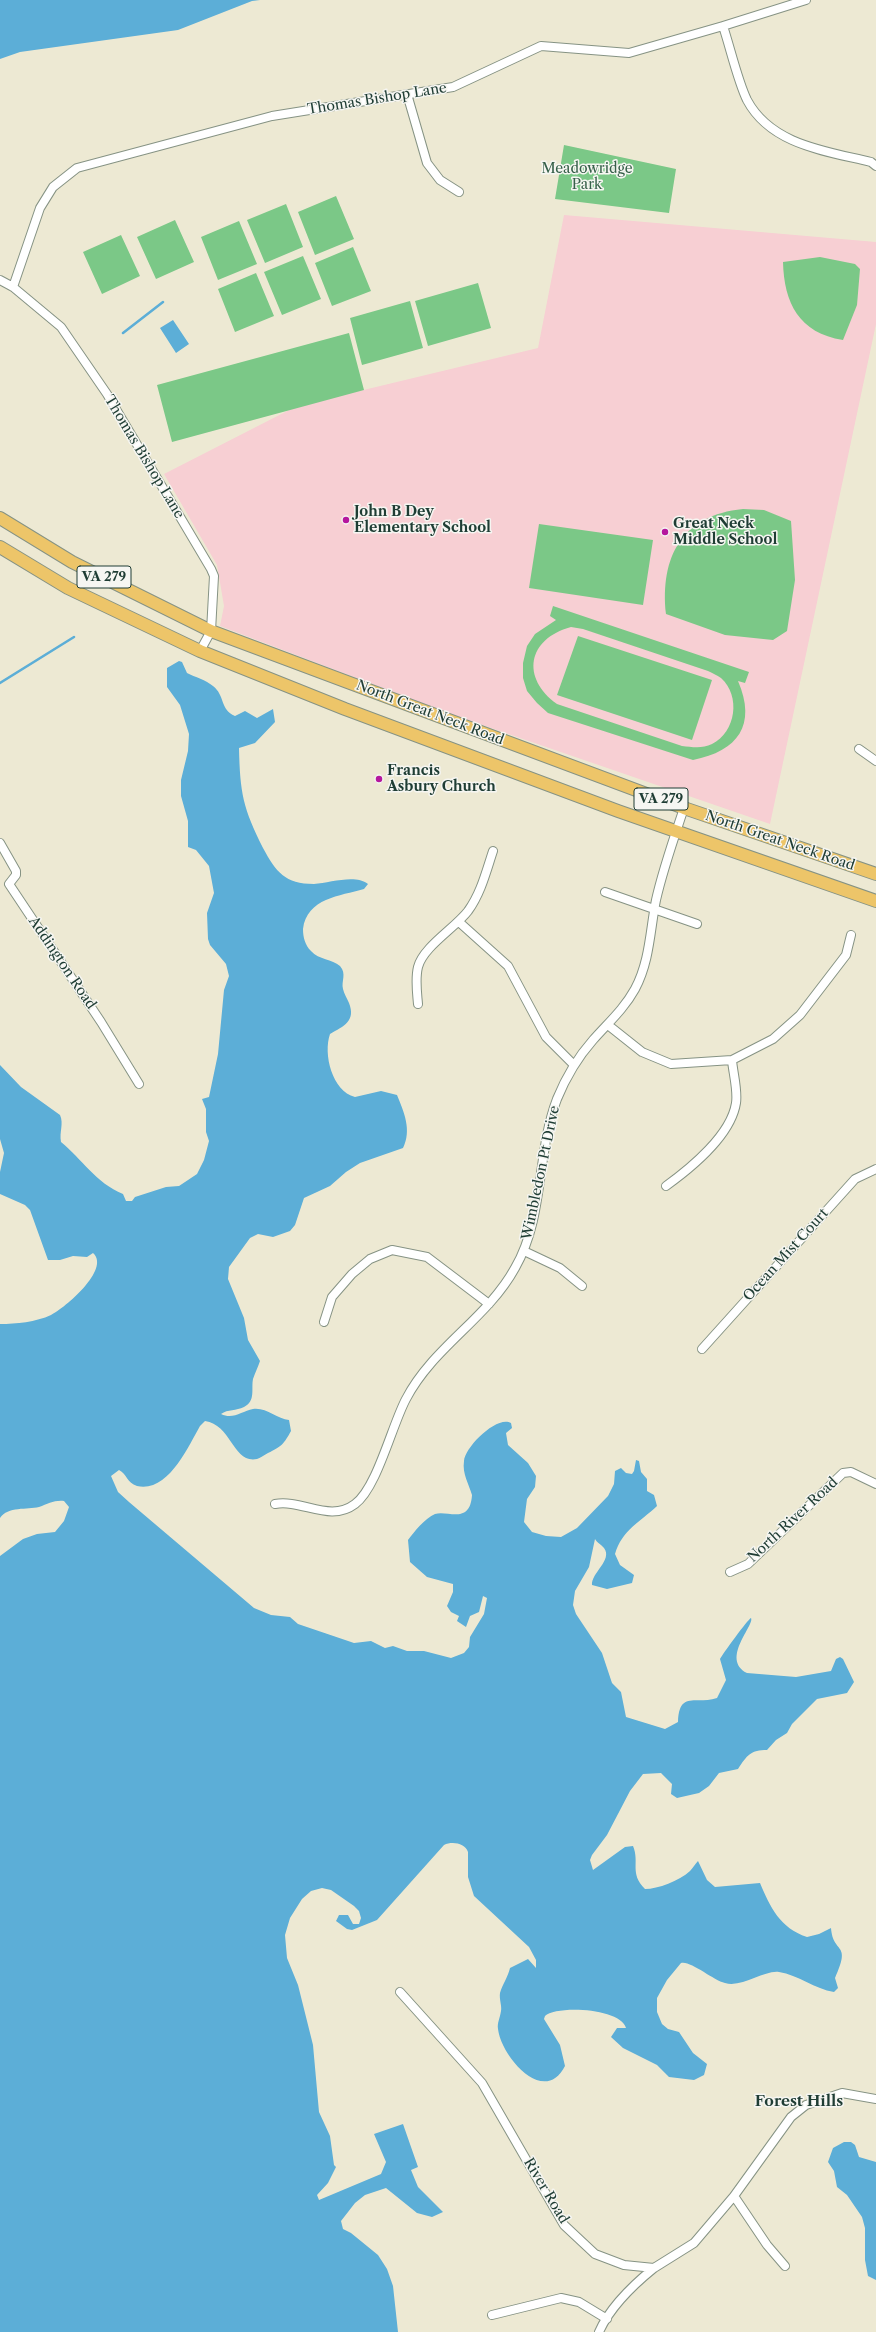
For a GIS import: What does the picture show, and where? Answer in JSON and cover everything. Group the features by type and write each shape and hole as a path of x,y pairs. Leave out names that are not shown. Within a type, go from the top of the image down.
{"main road":[{"name":"North Great Neck Road","path":"0,518 72,562 211,631 684,808 876,874"},
{"name":"North Great Neck Road","path":"0,547 68,588 200,651 345,709 676,832 876,901"}],"street":[{"name":"Thomas Bishop Lane","path":"13,287 40,208 53,187 77,168 272,116 453,87 541,46 629,53 806,0"},
{"path":"723,26 747,99 764,123 798,144 871,162 876,166"},
{"path":"407,94 427,163 440,180 459,192"},
{"name":"Thomas Bishop Lane","path":"0,280 13,287 61,327 107,394 211,569 214,576 211,631 200,651"},
{"path":"859,749 876,761"},
{"name":"Wimbledon Pt Drive","path":"275,1504 296,1504 326,1512 336,1512 344,1510 357,1503 368,1489 406,1399 418,1377 440,1351 489,1304 504,1286 524,1251 538,1202 544,1152 551,1117 560,1093 574,1065 629,1000 642,972 647,956 662,876 684,808"},
{"name":"Addington Road","path":"0,843 16,871 16,875 9,884 101,1022 139,1084"},
{"path":"418,1004 416,975 421,959 459,922 478,893 493,851"},
{"path":"605,892 697,924"},
{"path":"459,922 508,966 546,1037 574,1065"},
{"path":"608,1025 642,1052 671,1064 732,1060 773,1039 800,1015 846,955 851,935"},
{"path":"666,1186 694,1167 728,1124 736,1102 732,1060"},
{"name":"Ocean Mist Court","path":"702,1349 855,1179 876,1169"},
{"path":"324,1322 332,1297 352,1274 370,1259 392,1250 427,1257 489,1304"},
{"path":"524,1251 560,1268 582,1286"},
{"name":"North River Road","path":"730,1572 748,1564 843,1473 851,1472 876,1484"},
{"name":"River Road","path":"400,1992 482,2083 564,2225 595,2254 624,2265 654,2268"},
{"path":"599,2332 607,2319 638,2281 654,2268 694,2243 734,2196 791,2117 806,2105 842,2094 876,2099"},
{"path":"734,2196 767,2245 785,2266"},
{"path":"492,2315 561,2298 579,2302 607,2319"}],"shaded area":[{"name":"Great Neck Middle School","path":"564,215 876,242 876,324 770,824 459,717 220,626 224,606 217,565 164,474 297,406 538,348"}],"green space":[{"name":"Meadowridge Park","path":"564,145 676,169 669,213 555,199"},
{"path":"336,196 354,239 315,255 298,212"},
{"path":"286,204 303,247 265,263 247,220"},
{"path":"175,220 194,262 156,279 137,237"},
{"path":"239,221 257,264 218,280 201,237"},
{"path":"121,235 140,276 102,294 83,252"},
{"path":"353,247 371,291 332,306 315,263"},
{"path":"303,256 321,299 282,315 264,272"},
{"path":"820,257 855,264 860,269 857,305 843,340 815,331 805,323 797,314 791,303 787,290 783,262"},
{"path":"256,273 274,316 235,332 218,289"},
{"path":"478,283 491,328 428,346 415,301"},
{"path":"410,301 423,348 362,365 350,318"},
{"path":"349,333 364,390 172,442 157,385"},
{"path":"743,509 764,510 791,521 795,580 787,631 773,640 725,635 666,614 665,593 667,574 672,557 679,542 690,530 704,520 722,513"},
{"path":"539,524 653,540 643,605 529,588"},
{"path":"553,606 749,672 745,683 738,681 743,697 745,711 744,723 740,734 732,743 722,750 709,756 693,760 548,713 527,691 523,678 523,663 527,646 535,634 556,620 550,616","holes":["571,627 583,629 708,671 721,678 731,694 733,704 731,723 726,731 720,738 708,746 682,746 557,704 545,694 538,683 534,671 534,660 538,650 545,640 556,633"]},
{"path":"578,636 712,680 692,740 557,695"}],"water":[{"path":"0,0 260,0 252,1 178,30 20,52 0,59"},
{"path":"173,320 189,344 176,353 160,328"},
{"path":"179,661 182,662 187,673 213,686 217,690 227,710 235,716 245,711 257,718 273,709 275,722 255,743 239,748 240,777 247,811 263,848 277,870 282,875 296,882 314,884 349,879 363,881 368,884 364,889 326,900 318,905 311,911 306,919 303,935 306,944 314,954 337,964 343,972 343,989 351,1009 351,1014 350,1019 344,1025 330,1034 328,1042 329,1061 335,1080 347,1093 355,1097 381,1091 397,1095 406,1121 407,1135 403,1148 360,1163 346,1172 330,1186 304,1198 295,1225 290,1231 273,1237 258,1234 250,1238 229,1267 228,1279 244,1318 248,1340 260,1361 253,1379 252,1398 250,1402 244,1407 226,1411 221,1414 225,1416 233,1416 249,1410 258,1409 289,1420 291,1431 282,1445 258,1459 249,1459 237,1450 221,1429 214,1424 205,1421 200,1426 183,1456 167,1476 158,1483 148,1486 137,1486 131,1483 119,1470 111,1476 118,1492 254,1608 271,1615 290,1617 298,1624 354,1643 371,1641 385,1648 393,1646 407,1651 424,1651 451,1658 464,1653 469,1647 470,1637 484,1614 487,1598 483,1596 479,1612 470,1616 466,1627 457,1621 459,1616 451,1612 447,1606 453,1592 453,1584 427,1577 410,1562 408,1540 431,1516 440,1513 458,1514 467,1510 472,1495 464,1470 466,1455 476,1441 490,1428 505,1422 511,1423 512,1428 506,1433 508,1445 528,1463 536,1476 535,1487 527,1499 524,1522 532,1532 546,1536 561,1537 577,1528 608,1496 614,1484 615,1471 621,1468 626,1473 632,1474 636,1460 639,1461 641,1472 647,1479 647,1491 654,1495 657,1506 627,1532 615,1554 620,1565 634,1575 632,1583 607,1589 592,1585 595,1576 606,1557 604,1548 595,1539 589,1567 575,1591 573,1605 576,1614 602,1653 612,1683 621,1692 626,1717 665,1729 678,1722 679,1712 685,1702 717,1698 726,1680 720,1659 740,1630 751,1618 751,1622 737,1651 737,1659 740,1667 747,1673 796,1677 831,1671 836,1659 840,1657 843,1659 854,1682 847,1693 817,1699 792,1724 787,1733 776,1740 767,1750 753,1752 744,1760 738,1769 719,1773 709,1786 699,1793 677,1798 671,1794 672,1784 661,1773 643,1774 630,1791 607,1835 592,1855 590,1860 593,1870 625,1847 633,1846 636,1858 637,1878 645,1889 662,1886 680,1878 690,1871 698,1861 707,1880 715,1887 760,1883 777,1916 798,1933 807,1937 819,1934 831,1928 832,1936 842,1953 840,1966 835,1978 838,1988 834,1992 779,1972 773,1972 738,1983 725,1983 690,1964 681,1963 667,1980 657,1998 657,2012 662,2024 668,2029 679,2032 693,2053 707,2064 704,2075 694,2080 669,2077 657,2065 623,2048 611,2037 617,2028 626,2028 622,2021 613,2016 588,2010 562,2010 545,2016 544,2019 560,2045 565,2066 556,2077 546,2081 535,2079 525,2073 515,2063 501,2040 498,2029 501,2014 500,1993 510,1968 528,1959 536,1968 536,1960 529,1947 474,1896 468,1877 468,1852 461,1845 454,1843 444,1845 377,1920 352,1930 347,1929 336,1921 339,1915 348,1915 353,1924 359,1924 361,1918 359,1911 331,1890 322,1888 311,1891 302,1899 290,1918 285,1935 287,1958 298,1985 313,2045 319,2112 330,2136 334,2165 336,2167 328,2183 317,2195 319,2200 381,2174 386,2162 374,2134 403,2124 418,2167 411,2170 418,2187 443,2212 432,2217 417,2213 386,2188 365,2195 355,2203 341,2221 343,2229 351,2233 378,2255 387,2269 393,2286 398,2332 0,2332 0,1556 23,1539 37,1534 55,1532 64,1521 69,1507 64,1501 57,1501 39,1507 13,1510 3,1514 0,1518 0,1324 32,1321 51,1315 58,1311 75,1297 91,1278 96,1268 97,1260 93,1253 87,1257 73,1256 60,1260 48,1260 30,1210 25,1205 0,1194 0,1172 4,1153 0,1139 0,1065 21,1087 60,1115 62,1122 61,1142 105,1184 123,1194 126,1201 132,1201 135,1197 166,1187 179,1186 197,1174 204,1160 209,1141 206,1132 206,1109 202,1099 209,1097 218,1054 224,990 229,976 226,964 210,945 208,939 207,913 214,893 209,866 196,850 188,847 188,821 181,796 181,780 188,751 189,734 180,705 167,687 167,668"},
{"path":"844,2142 851,2142 855,2145 859,2157 876,2162 876,2280 868,2276 865,2260 865,2228 862,2217 847,2195 837,2187 834,2171 828,2162 833,2148"}],"waterway":[{"path":"123,333 163,302"},
{"path":"0,683 74,637"}],"place":[{"name":"John B Dey Elementary School","path":"346,520"},
{"name":"Great Neck Middle School","path":"665,532"},
{"name":"Francis Asbury Church","path":"379,779"}],"district":[{"name":"Forest Hills","path":"799,2102"}]}
